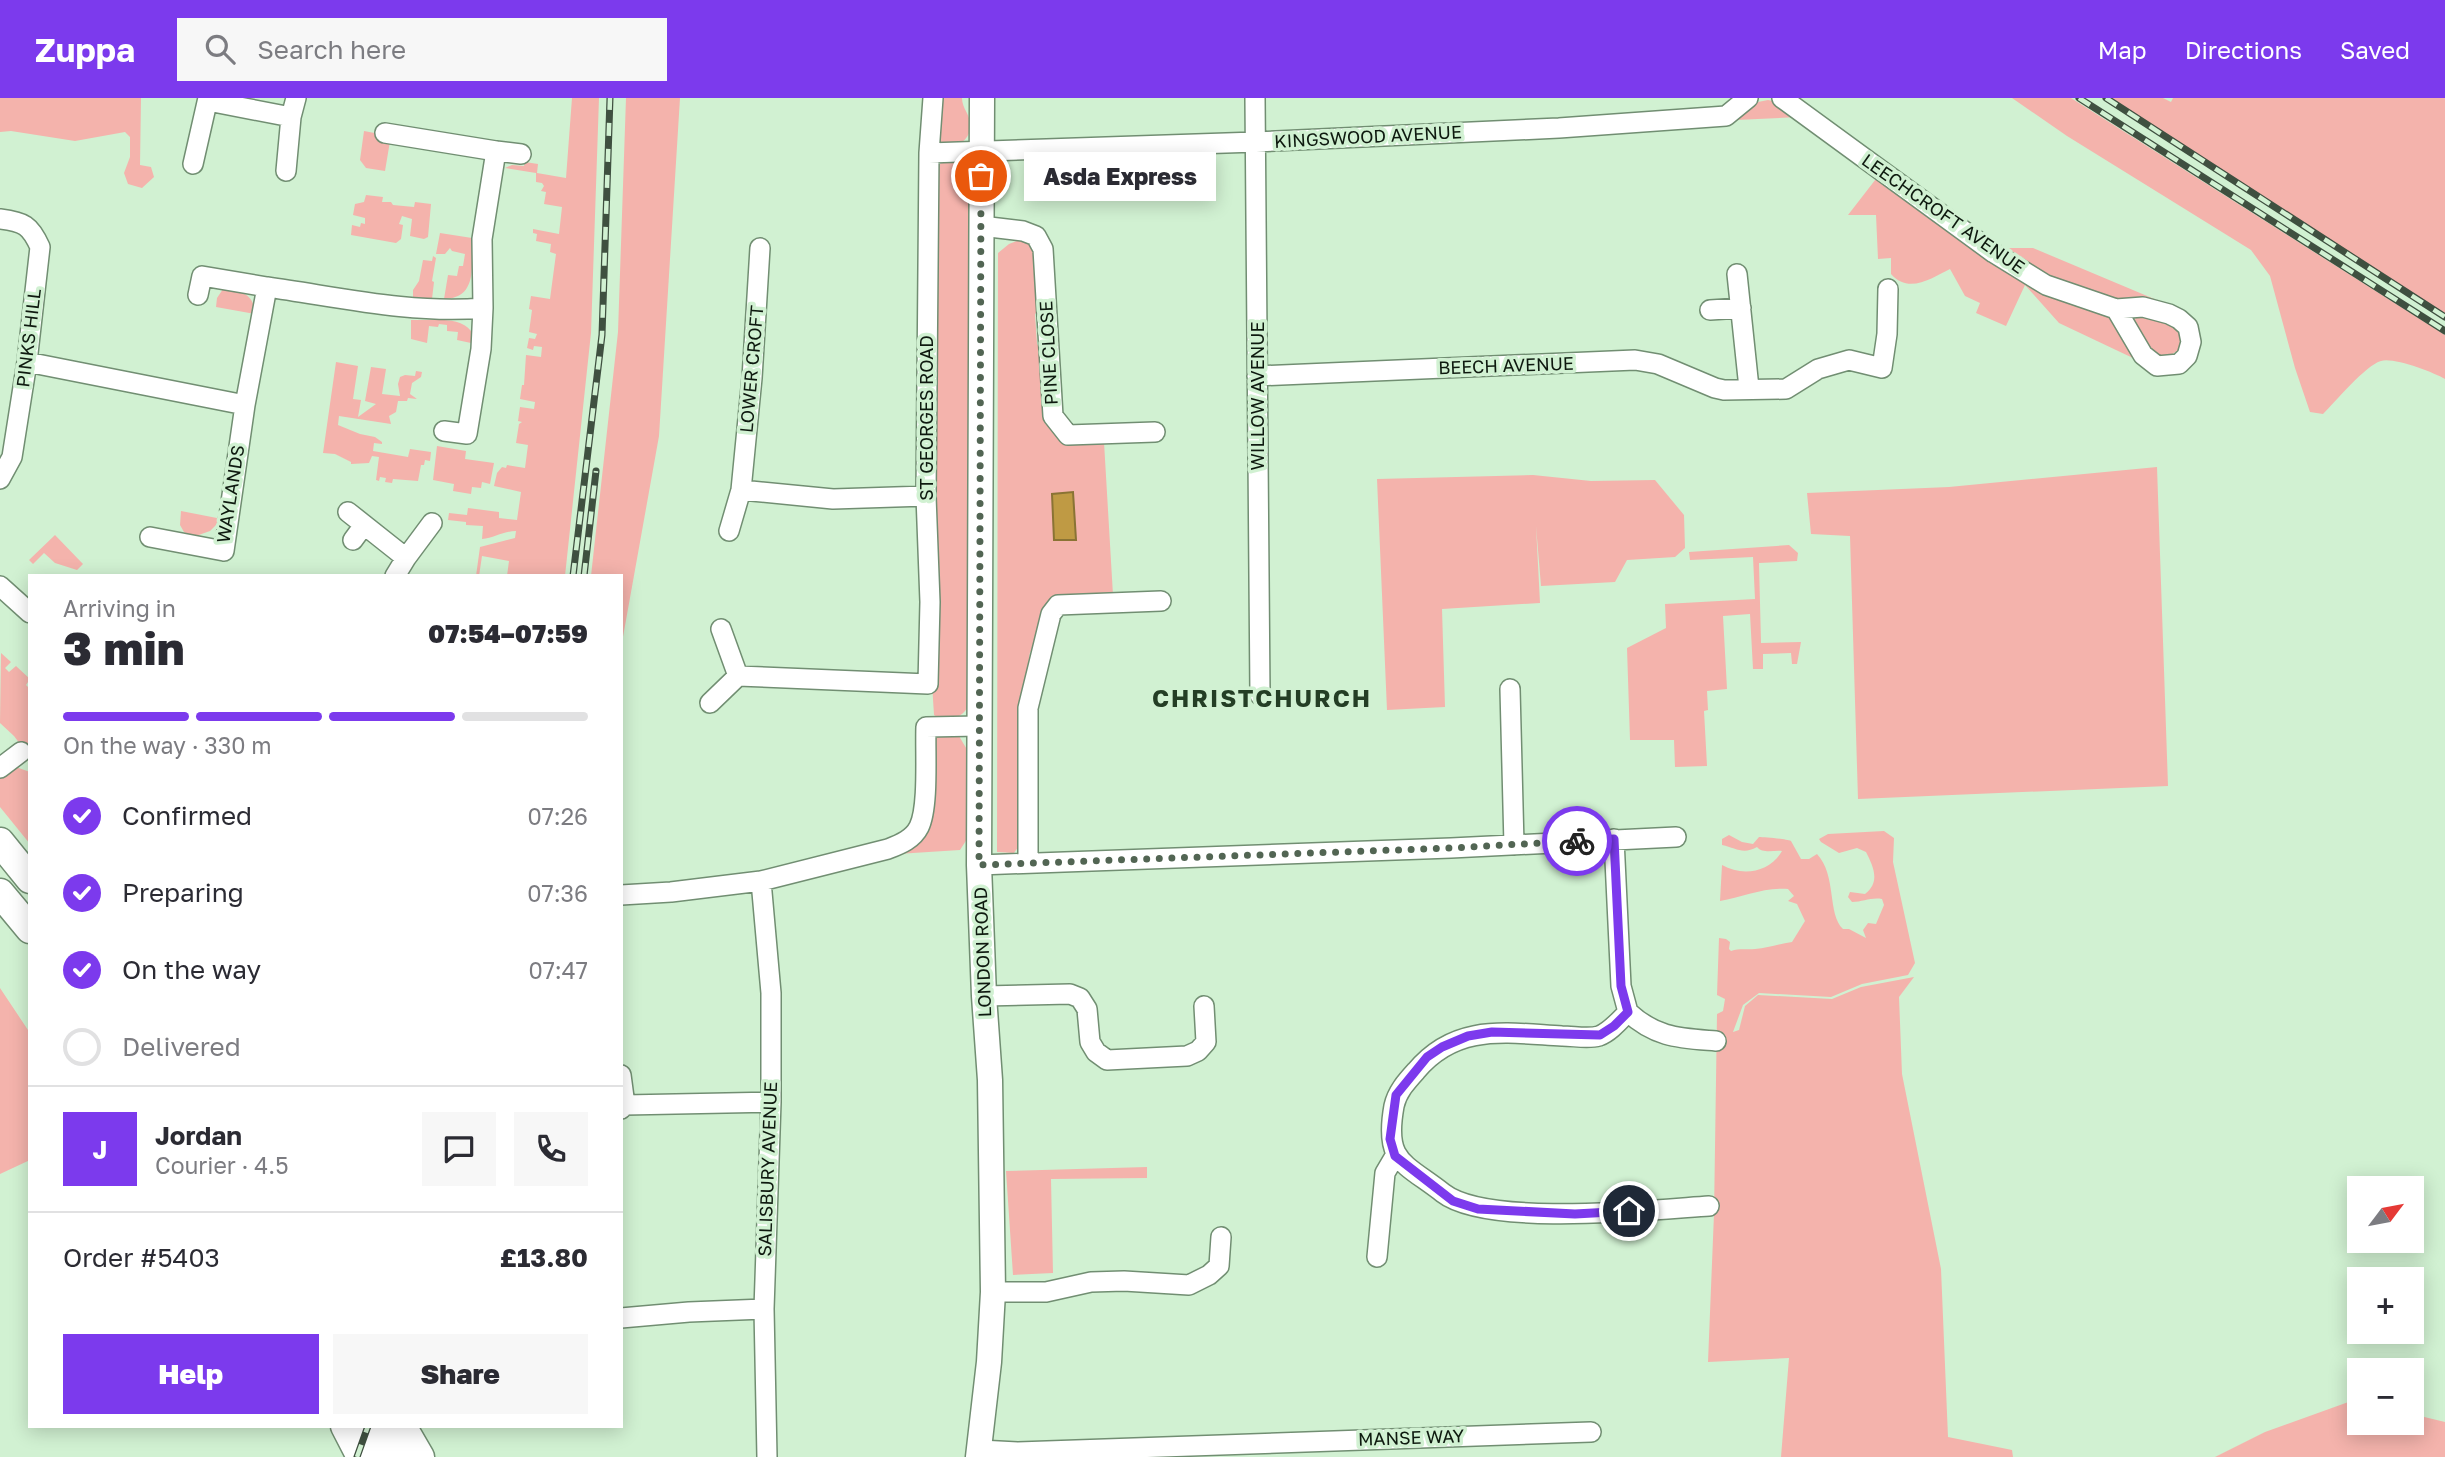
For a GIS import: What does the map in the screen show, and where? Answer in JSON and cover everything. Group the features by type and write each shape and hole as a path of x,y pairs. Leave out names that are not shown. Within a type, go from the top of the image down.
{"highway":[{"path":"0,842 28,877"},
{"path":"0,893 28,927"},
{"path":"346,1428 361,1457"},
{"path":"373,1428 390,1457"},
{"path":"403,1428 420,1457"}],"main road":[{"name":"LONDON ROAD","path":"979,1453 989,1363 993,1292 990,1080 979,865 982,98"}],"street":[{"name":"ST GEORGES ROAD","path":"738,676 928,684 930,602 926,496 929,153 933,98"},
{"name":"WILLOW AVENUE","path":"1255,98 1260,695"},
{"name":"KINGSWOOD AVENUE","path":"981,151 1559,128 1726,116 1748,98"},
{"name":"LEECHCROFT AVENUE","path":"1782,98 1994,253 2065,292 2116,309"},
{"path":"193,164 208,100 294,108 286,171"},
{"path":"385,133 409,146 521,154"},
{"path":"444,431 467,434 481,349 482,239 496,151"},
{"path":"929,153 981,151"},
{"name":"PINKS HILL","path":"0,219 15,220 33,230 40,247 27,362 12,457 0,479"},
{"name":"PINE CLOSE","path":"981,226 1023,231 1036,236 1043,249 1053,416 1068,435 1155,432"},
{"name":"LOWER CROFT","path":"729,531 741,490 761,248"},
{"path":"1737,274 1749,388"},
{"path":"198,295 202,276 405,308 483,308"},
{"name":"WAYLANDS","path":"149,537 224,551 245,405 267,287"},
{"name":"BEECH AVENUE","path":"1257,376 1635,360 1658,364 1715,388 1786,388 1818,369 1849,360 1882,368 1887,334 1888,289"},
{"path":"1710,310 1741,307"},
{"path":"27,362 245,405"},
{"path":"741,490 833,499 926,496"},
{"path":"348,512 358,532 406,558"},
{"path":"396,574 432,523"},
{"path":"0,586 28,611"},
{"path":"1028,863 1028,708 1051,614 1058,605 1161,601"},
{"path":"710,703 738,676 721,629"},
{"path":"1510,689 1514,845"},
{"path":"623,895 761,881 906,842 919,827 923,810 926,727 979,726"},
{"path":"0,768 20,752"},
{"path":"979,865 1676,837"},
{"path":"1614,839 1621,986 1628,1012 1643,1026 1671,1038 1716,1041"},
{"name":"SALISBURY AVENUE","path":"761,881 771,993 771,1102 764,1309 767,1457"},
{"path":"984,996 1070,994 1080,998 1087,1009 1090,1042 1096,1052 1107,1060 1187,1056 1198,1051 1206,1042 1204,1006"},
{"path":"1628,1012 1600,1035 1492,1032 1468,1036 1442,1047 1427,1057 1396,1095 1390,1139 1395,1156 1453,1201 1478,1209 1575,1214 1709,1206"},
{"path":"623,1107 771,1102"},
{"path":"1377,1257 1385,1174 1395,1156"},
{"path":"993,1292 1045,1292 1091,1282 1189,1285 1209,1275 1219,1266 1221,1237"},
{"path":"623,1318 664,1313 764,1309"},
{"name":"MANSE WAY","path":"979,1453 1591,1432"}],"shaded area":[{"path":"0,98 141,98 140,165 151,167 154,177 142,188 128,184 124,173 130,157 130,137 125,132 75,141 11,131 0,132"},
{"path":"572,98 599,98 591,333 565,574 507,574 509,561 482,556 479,574 476,574 480,547 515,538 516,531 482,539 483,526 448,520 449,513 467,515 468,508 499,512 499,518 517,520 521,492 494,486 497,473 502,467 506,468 507,465 525,468 528,445 516,443 519,424 522,422 518,421 520,407 534,409 535,402 520,399 526,355 541,357 542,347 534,346 533,350 527,348 529,338 535,339 537,334 529,332 532,310 529,309 531,296 550,299 556,254 550,252 551,244 536,241 537,234 533,233 533,229 559,234 562,207 544,204 546,192 541,191 544,186 542,183 536,182 536,173 505,168 512,165 524,166 525,162 538,164 537,173 566,178"},
{"path":"626,98 680,98 659,436 623,637 623,574 591,574 618,332"},
{"path":"938,98 962,98 969,117 971,125 968,136 953,146 942,144 937,139 934,124"},
{"path":"2012,98 2071,98 2445,335 2445,379 2403,363 2381,361 2359,376 2323,414 2310,412 2270,276 2251,250 2067,136"},
{"path":"2105,98 2163,98 2171,102 2173,98 2445,98 2445,317"},
{"path":"1758,102 1777,102 1799,117 1735,120"},
{"path":"364,131 385,135 390,141 385,171 366,168 360,160"},
{"path":"946,160 961,165 971,177 970,703 959,716 942,720 934,715 932,683 935,175 940,164"},
{"path":"1879,175 2107,311 2135,359 2059,323 2025,285 2006,326 1976,313 1980,303 1965,296 1950,269 1929,280 1913,284 1898,280 1891,274 1891,258 1878,259 1876,215 1848,215"},
{"path":"366,195 383,197 382,202 391,202 393,205 414,207 415,202 431,204 428,237 424,239 410,236 412,219 402,216 399,224 403,225 401,239 396,243 351,235 352,225 360,227 361,223 365,224 365,218 353,215 355,204 364,202"},
{"path":"440,233 472,238 472,268 468,286 463,293 444,299 448,275 457,276 459,266 463,266 465,254 450,248 445,254 436,254"},
{"path":"1027,237 1038,248 1041,308 1035,314 1037,344 1043,351 1047,422 1104,442 1113,595 1059,599 1038,647 1030,652 1025,683 1023,840 1014,853 997,852 998,253 1009,244"},
{"path":"2005,248 2033,248 2171,306 2084,290 2045,274"},
{"path":"433,256 436,258 432,299 413,297 423,260 432,261"},
{"path":"223,289 249,297 255,314 216,307 217,298"},
{"path":"2139,315 2177,326 2184,342 2177,351 2169,355 2152,352 2138,338 2134,320"},
{"path":"411,320 459,323 471,331 471,343 457,340 458,332 447,331 447,325 439,324 438,327 429,326 427,343 411,339"},
{"path":"336,362 358,366 353,399 361,400 358,417 376,404 365,401 371,367 386,369 382,394 400,396 400,377 415,376 416,371 422,372 421,377 412,383 410,394 417,399 398,401 396,412 389,416 391,424 339,416 338,425 375,437 382,442 374,443 373,451 408,457 410,449 431,452 430,461 425,460 424,465 421,465 418,481 393,479 392,483 385,482 386,478 380,477 379,481 376,480 379,457 372,456 369,463 351,464 335,454 323,453"},
{"path":"437,446 466,451 465,459 494,463 490,484 482,482 481,488 472,487 471,494 453,491 454,484 433,480"},
{"path":"2157,467 2168,786 1858,799 1850,536 1811,534 1807,493 1949,487"},
{"path":"1533,475 1591,481 1655,480 1684,515 1685,548 1675,557 1627,560 1615,582 1541,586 1536,526 1540,603 1442,609 1445,707 1387,710 1377,479"},
{"path":"1073,492 1076,540 1054,540 1052,494"},
{"path":"181,511 222,519 210,531 193,537 184,532 180,525"},
{"path":"55,535 83,564 77,570 55,563 44,553 33,564 29,560"},
{"path":"1789,545 1798,553 1797,561 1759,563 1761,643 1801,642 1797,664 1792,664 1791,653 1763,654 1763,669 1753,669 1750,614 1723,616 1727,689 1707,691 1708,710 1704,711 1707,766 1675,767 1674,740 1630,740 1627,648 1666,628 1665,604 1755,599 1753,557 1690,560 1689,552"},
{"path":"1,653 11,662 5,668 9,672 16,666 28,677 28,754 0,723"},
{"path":"944,733 959,736 969,753 969,836 960,850 897,854 910,844 933,740"},
{"path":"13,766 28,771 28,842 0,807 0,774"},
{"path":"1884,831 1894,838 1893,862 1915,963 1908,975 1862,984 1831,997 1759,993 1743,1005 1733,1032 1739,1030 1745,1006 1758,995 1832,999 1861,987 1914,977 1899,997 1902,1074 1941,1269 1948,1437 2012,1450 2013,1457 1781,1457 1789,1358 1708,1362 1714,1214 1717,1014 1723,1011 1725,999 1717,995 1719,938 1730,942 1731,951 1769,947 1792,942 1805,921 1797,904 1788,901 1794,896 1788,889 1762,891 1720,901 1722,865 1739,871 1755,870 1771,864 1782,851 1765,851 1757,847 1740,850 1722,845 1722,839 1729,835 1753,844 1759,837 1785,840 1791,841 1801,859 1809,859 1817,854 1827,872 1838,922 1843,929 1849,929 1866,938 1863,930 1868,923 1876,924 1884,905 1882,899 1852,902 1848,897 1850,892 1865,894 1873,884 1874,874 1869,857 1866,852 1857,848 1839,853 1819,839 1828,834"},
{"path":"0,988 28,1030 28,1161 0,1174"},
{"path":"1147,1167 1147,1178 1051,1179 1053,1273 1013,1275 1006,1171"},
{"path":"2347,1403 2347,1435 2424,1435 2424,1417 2445,1422 2445,1457 2215,1457 2265,1432"}],"railway":[{"path":"573,574 602,335 610,98"},
{"path":"2079,98 2445,331"},
{"path":"2106,98 2445,317"},
{"path":"584,574 596,471"},
{"path":"357,1457 367,1428"}],"way so far":[{"path":"981,176 979,865 1577,841"}],"place":[{"name":"Asda Express","path":"981,176"}],"district":[{"name":"CHRISTCHURCH","path":"1262,699"}],"route":[{"path":"1577,841 1614,839 1621,986 1628,1012 1600,1035 1583,1037 1492,1032 1468,1036 1442,1047 1427,1057 1396,1095 1390,1139 1395,1156 1453,1201 1478,1209 1575,1214 1629,1211"}]}
